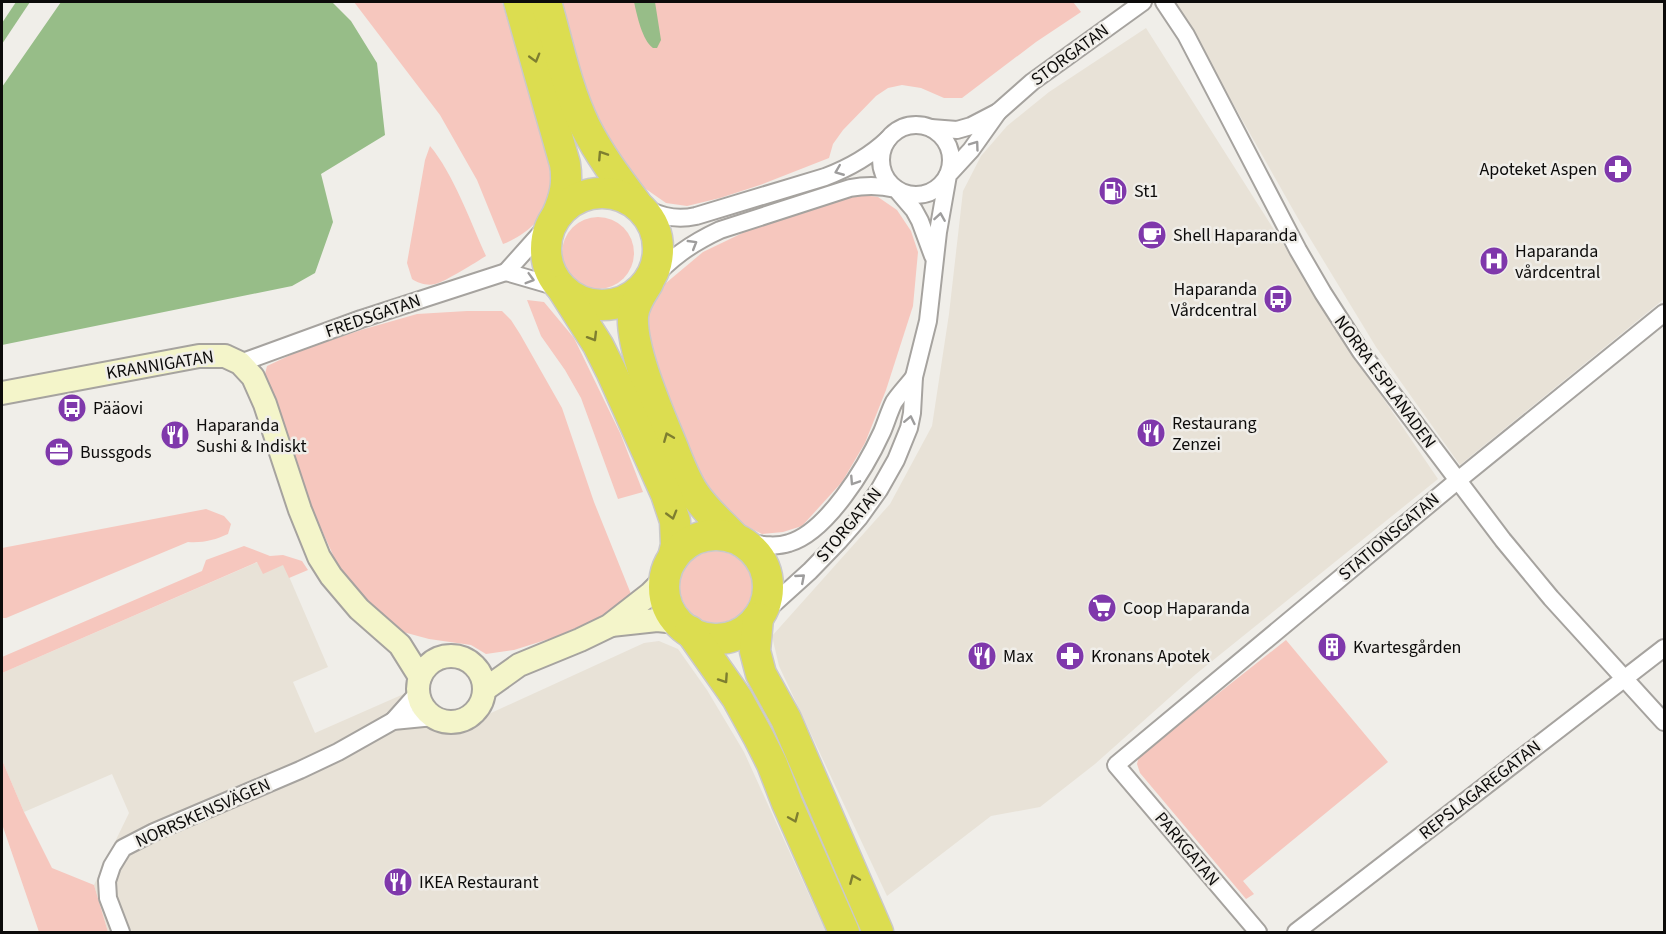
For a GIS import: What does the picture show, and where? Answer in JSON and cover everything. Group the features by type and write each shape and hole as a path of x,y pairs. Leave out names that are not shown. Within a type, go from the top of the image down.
{"highway":[{"path":"519,2 565,164 566,190 549,235 547,256 551,272 587,326 611,371 666,494 675,528 676,544 669,569 666,601 672,614 684,626 737,698 759,738 844,933"},
{"path":"546,2 584,124 614,174 650,220 657,239 657,259 649,282 636,303 633,320 639,353 654,402 692,491 708,512 759,557 768,579 764,608 758,618 745,630 729,637 711,639 697,635 684,626"},
{"path":"557,215 575,200 593,193 617,194 636,203"},
{"path":"561,288 579,300 590,304 606,305 630,298 649,282"},
{"path":"669,569 687,543 700,537 718,534 738,539"},
{"path":"758,618 755,651 761,674 786,719 879,933"}],"street":[{"name":"STORGATAN","path":"896,189 908,194 922,195 935,190 971,150 998,112 1032,82 1143,2"},
{"name":"NORRA ESPLANADEN","path":"1164,2 1186,35 1298,250 1361,352 1503,540 1551,598 1665,723"},
{"name":"STORGATAN","path":"934,260 914,210 886,178 882,165 882,152 888,139 898,130 911,125 957,130 971,126 998,112"},
{"name":"STORGATAN","path":"758,618 810,571 859,518 879,490 896,459 909,428 914,399 914,377 928,321 941,208 952,162 950,148 943,136 931,128"},
{"path":"636,203 650,212 665,217 696,216 835,173 864,159 888,139"},
{"path":"649,282 681,251 720,230 850,188 873,186 896,189"},
{"path":"557,215 506,272 561,288"},
{"name":"FREDSGATAN","path":"240,363 361,319 506,272"},
{"name":"STATIONSGATAN","path":"1116,765 1457,481 1665,313"},
{"name":"KRANNIGATAN","path":"2,393 199,356 225,356 240,363 253,376 265,404 300,510 320,557 331,576 359,609 400,645 419,685"},
{"name":"STORGATAN","path":"738,539 774,546 791,543 806,535 823,520 856,478 874,448 895,402 914,377"},
{"path":"484,690 519,665 609,626 650,594 669,569"},
{"path":"609,626 646,621 684,626"},
{"name":"KRANNIGATAN","path":"400,645 442,657"},
{"name":"REPSLAGAREGATAN","path":"1296,933 1665,648"},
{"path":"393,722 419,685 429,664 442,657 459,657 474,665 483,681 484,690 478,708 472,714 465,719 448,722 434,717 426,710 420,701 419,685"},
{"path":"474,665 488,667 519,665"},
{"path":"393,722 434,717"},
{"name":"NORRSKENSVÄGEN","path":"121,933 108,898 107,881 112,866 123,848 154,832 300,770 393,722"},
{"name":"PARKGATAN","path":"1116,765 1258,933"}],"shaded area":[{"path":"16,2 30,2 2,44 2,23"},
{"path":"61,2 332,2 351,21 377,63 385,135 321,174 333,222 315,273 292,286 2,345 2,87"},
{"path":"354,2 502,2 541,130 550,176 551,190 546,209 537,222 524,233 503,244 477,180 440,115"},
{"path":"557,2 1073,2 1081,12 1036,42 962,98 944,98 921,88 902,85 888,88 876,96 843,130 833,144 829,158 760,185 687,206 666,203 643,187 611,150 594,119"},
{"path":"634,2 655,2 661,40 657,48 649,44 640,27"},
{"name":"Haparanda vårdcentral","path":"1664,2 1664,299 1460,465 1376,347 1300,222 1176,3"},
{"path":"1146,28 1351,351 1438,479 1196,674 1095,764 1040,807 991,816 887,896 779,666 772,636 890,504 932,426 949,314 963,191 981,156 1007,126 1049,92"},
{"path":"430,146 454,184 486,256 446,280 429,285 412,279 407,263 425,160"},
{"path":"857,194 878,197 897,210 911,231 918,252 913,306 886,390 865,443 842,482 802,526 783,532 762,534 746,526 726,510 704,484 646,342 646,316 660,288 703,252 757,226"},
{"path":"598,217 618,223 628,233 634,253 628,273 618,283 598,289 578,283 568,273 562,253 568,233 578,223"},
{"path":"527,300 544,302 574,338 621,435 643,492 618,499 581,398 541,336"},
{"path":"502,311 520,334 562,408 594,502 631,594 612,610 555,637 514,650 486,654 471,645 429,639 403,632 362,601 338,566 310,504 265,374 267,366 299,351 361,330 417,314"},
{"path":"206,509 224,516 231,524 228,534 209,541 188,542 2,618 2,548"},
{"path":"244,546 270,556 283,555 302,561 308,570 289,578 283,565 263,574 257,562 2,673 2,657 202,571 206,560"},
{"path":"716,551 736,557 746,567 752,587 746,607 736,617 716,623 696,617 686,607 680,587 686,567 696,557"},
{"path":"258,562 284,565 328,667 293,682 315,733 406,693 429,727 444,731 456,729 644,643 659,641 678,649 707,690 744,752 826,932 108,932 94,885 129,813 112,774 24,812 2,760 2,673"},
{"path":"1286,640 1388,762 1243,881 1254,894 1246,899 1140,773 1137,764 1139,756"},
{"path":"2,760 24,812 52,868 94,885 108,932 39,932 2,824"}],"place":[{"name":"Apoteket Aspen","path":"1618,169"},
{"name":"St1","path":"1113,191"},
{"name":"Shell Haparanda","path":"1152,235"},
{"name":"Haparanda vårdcentral","path":"1494,261"},
{"name":"Haparanda Vårdcentral","path":"1278,299"},
{"name":"Pääovi","path":"72,408"},
{"name":"Restaurang Zenzei","path":"1151,433"},
{"name":"Haparanda Sushi & Indiskt","path":"175,435"},
{"name":"Bussgods","path":"59,452"},
{"name":"Coop Haparanda","path":"1102,608"},
{"name":"Kvartesgården","path":"1332,647"},
{"name":"Max","path":"982,656"},
{"name":"Kronans Apotek","path":"1070,656"},
{"name":"IKEA Restaurant","path":"398,882"}]}
